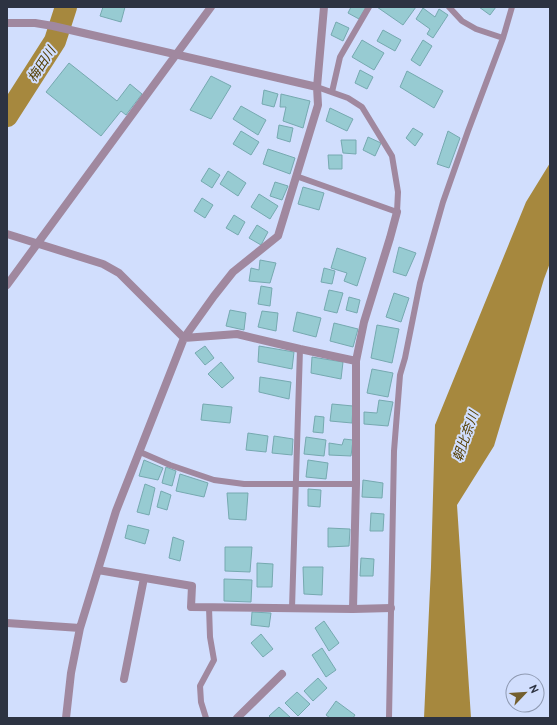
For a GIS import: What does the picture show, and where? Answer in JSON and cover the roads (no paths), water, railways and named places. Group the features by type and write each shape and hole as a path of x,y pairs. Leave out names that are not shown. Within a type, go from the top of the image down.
{"street":[{"path":"7,285 211,7"},
{"path":"66,718 71,673 80,628 116,511 184,338 233,272 278,236 318,105 317,87 324,7"},
{"path":"7,23 35,23 53,26 317,87"},
{"path":"353,609 356,484 356,361 364,322 397,212"},
{"path":"7,234 103,264 119,273 184,338 237,334 356,361"},
{"path":"98,570 192,586 191,607 391,608"},
{"path":"124,679 144,578"},
{"path":"7,623 80,628"},
{"path":"237,718 282,674"}],"lane":[{"path":"332,92 340,57 369,7"},
{"path":"449,7 462,21 476,29 503,38"},
{"path":"389,718 394,451 400,375 405,358 420,283 443,202 503,38 512,7"},
{"path":"296,176 397,212 398,192 392,156 362,107 348,98 317,87"},
{"path":"292,608 300,349"},
{"path":"140,452 170,465 214,480 244,484 356,484"},
{"path":"206,718 201,702 200,686 214,660 210,637 209,607"}],"water":[{"name":"朝比奈川","path":"550,163 550,263 494,446 457,505 471,718 424,718 431,567 435,425 526,202"}],"waterway":[{"name":"梅田川","path":"7,116 55,41 66,7"}]}
